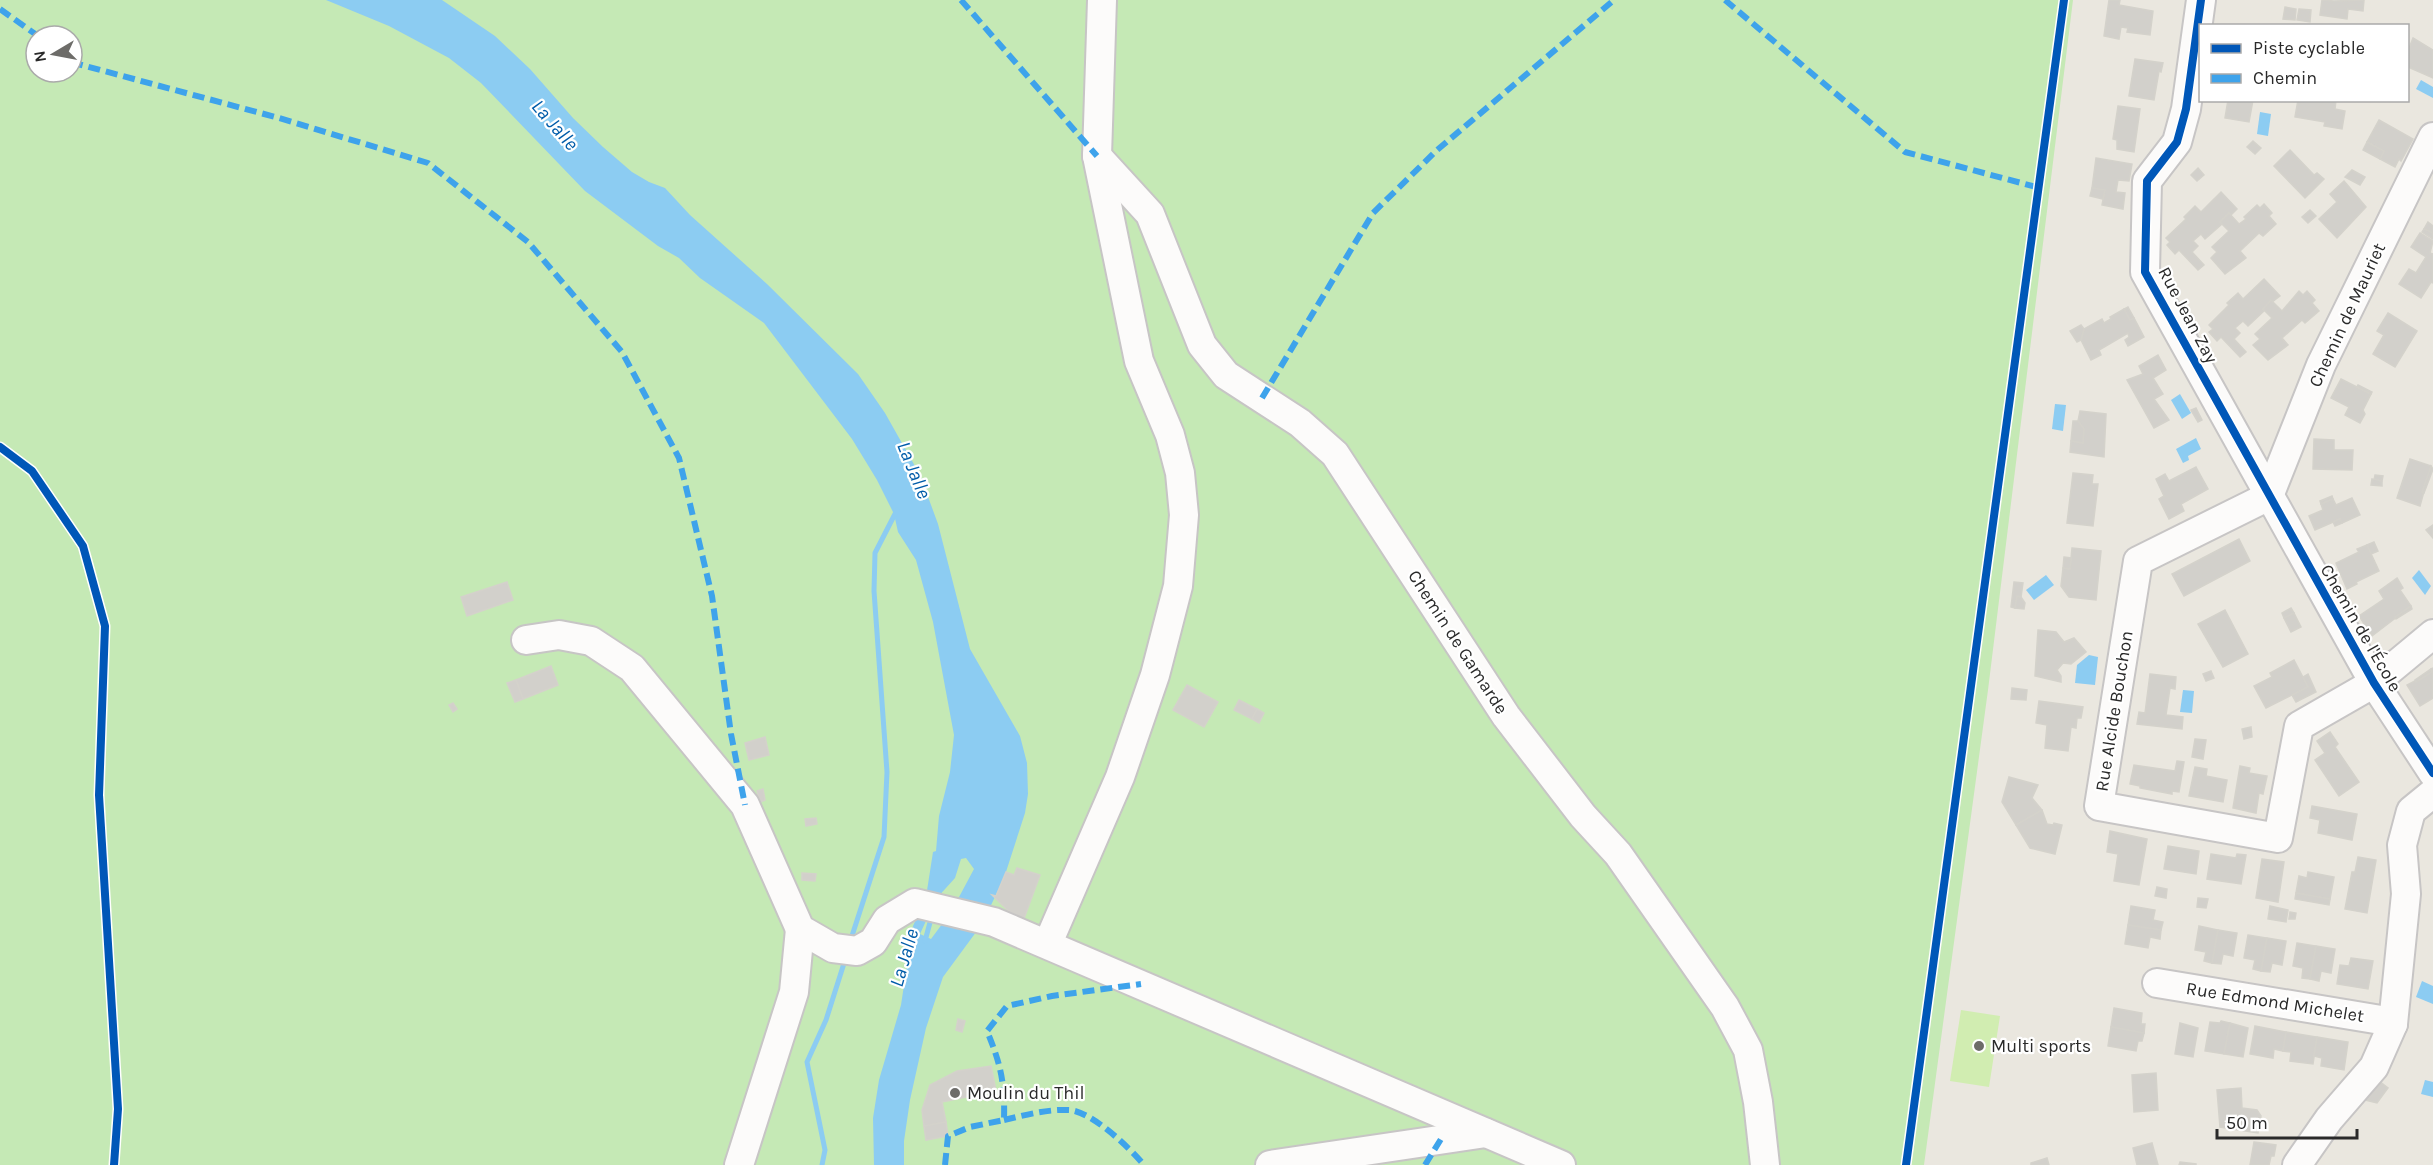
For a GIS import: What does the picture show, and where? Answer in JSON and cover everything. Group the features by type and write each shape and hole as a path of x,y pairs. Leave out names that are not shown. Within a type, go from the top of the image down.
{"street":[{"path":"1048,943 1120,777 1155,675 1178,586 1184,515 1180,473 1170,435 1139,361 1096,156 1102,0"},
{"name":"Rue Jean Zay","path":"2201,0 2186,109 2177,142 2147,182 2145,272 2269,496"},
{"name":"Chemin de Mauriet","path":"2269,496 2321,366 2433,137"},
{"name":"Chemin de Gamarde","path":"1096,156 1150,213 1202,345 1226,375 1300,423 1335,454 1506,716 1584,816 1618,854 1725,1007 1748,1050 1758,1102 1765,1165"},
{"name":"Chemin de l'École","path":"2269,496 2374,683 2433,773"},
{"name":"Rue Alcide Bouchon","path":"2269,496 2138,561 2099,806 2278,838 2299,726 2374,683"},
{"path":"2374,683 2433,634"},
{"path":"526,640 559,635 591,641 632,668 745,805 800,929 794,992 739,1165"},
{"path":"2296,1165 2329,1119 2374,1067 2393,1024 2406,894 2402,845 2411,811 2433,793"},
{"path":"800,929 845,950 873,942 887,920 915,903 994,922 1048,943 1561,1165"},
{"name":"Rue Edmond Michelet","path":"2157,983 2381,1020 2393,1024"},
{"path":"1270,1165 1486,1133"}],"green space":[{"path":"0,0 2073,0 1988,690 1924,1165 0,1165"},
{"path":"1961,1010 2000,1016 1989,1087 1950,1081"}],"water":[{"path":"326,0 442,0 495,36 530,69 573,118 603,147 632,172 665,188 690,215 767,284 858,374 885,413 920,475 938,524 970,649 1020,736 1027,763 1028,794 1025,813 1004,878 982,924 943,977 926,1028 910,1100 904,1141 904,1165 874,1165 873,1118 879,1080 901,1005 913,926 926,897 933,852 936,851 939,816 950,772 954,735 933,622 916,560 898,532 894,514 877,480 852,439 764,323 700,278 679,258 658,246 585,191 481,83 449,58 389,26","holes":["966,858 974,869 951,912 931,939 920,934 936,899 955,878 961,859"]},
{"path":"2421,80 2433,87 2433,98 2416,89"},
{"path":"2260,112 2271,114 2268,136 2257,134"},
{"path":"2180,394 2191,413 2182,419 2171,400"},
{"path":"2055,404 2066,405 2063,431 2052,429"},
{"path":"2196,438 2201,449 2188,456 2189,460 2183,463 2176,449"},
{"path":"2419,570 2431,586 2425,595 2412,578"},
{"path":"2046,575 2054,585 2034,600 2026,590"},
{"path":"2089,655 2098,657 2095,685 2075,683 2077,665"},
{"path":"2183,690 2194,691 2192,713 2180,712"},
{"path":"2422,981 2433,986 2433,1004 2416,997"},
{"path":"2425,1080 2433,1082 2433,1097 2421,1094"}],"building":[{"path":"2109,0 2120,0 2119,5 2153,11 2150,35 2127,32 2128,28 2121,27 2119,39 2104,36"},
{"path":"2322,0 2364,0 2363,11 2348,9 2347,19 2320,15"},
{"path":"2285,7 2296,9 2295,20 2283,19"},
{"path":"2299,9 2311,10 2310,22 2297,20"},
{"path":"2413,38 2433,50 2433,78 2409,67 2409,48"},
{"path":"2135,59 2163,63 2161,72 2159,71 2154,100 2129,96"},
{"path":"2228,102 2253,102 2249,122 2225,118"},
{"path":"2298,102 2336,102 2335,109 2345,111 2342,129 2324,126 2325,122 2295,117"},
{"path":"2118,106 2140,109 2134,152 2117,149 2117,140 2113,139"},
{"path":"2379,120 2413,139 2401,161 2399,159 2395,167 2380,159 2384,151 2367,142"},
{"path":"2253,141 2261,148 2255,154 2247,147"},
{"path":"2367,142 2384,151 2380,159 2363,150"},
{"path":"2290,150 2314,175 2317,173 2324,179 2305,198 2274,166"},
{"path":"2096,158 2132,164 2129,181 2118,180 2116,192 2125,193 2123,209 2102,205 2105,190 2092,188"},
{"path":"2198,168 2204,175 2197,181 2191,175"},
{"path":"2352,170 2365,177 2360,185 2345,177"},
{"path":"2344,181 2366,207 2337,238 2319,219 2337,202 2330,194"},
{"path":"2092,188 2105,190 2103,199 2090,196"},
{"path":"2221,192 2237,209 2231,215 2229,213 2220,222 2222,224 2205,239 2201,234 2193,241 2198,246 2192,252 2204,265 2198,270 2179,250 2175,254 2167,245 2170,242 2166,238 2186,219 2184,217 2195,206 2201,212"},
{"path":"2264,204 2272,213 2269,216 2276,224 2263,236 2259,233 2240,251 2246,258 2225,274 2211,258 2217,252 2212,247 2229,231 2220,222 2229,213 2239,224 2257,205 2260,208"},
{"path":"2310,210 2316,216 2308,223 2302,217"},
{"path":"2428,222 2433,226 2433,233 2424,229"},
{"path":"2424,229 2433,233 2433,239 2422,232"},
{"path":"2420,233 2433,241 2430,253 2433,254 2433,283 2431,282 2421,298 2399,284 2409,269 2416,273 2426,257 2411,247"},
{"path":"2264,279 2280,296 2263,309 2265,310 2248,326 2243,321 2235,328 2240,333 2234,339 2246,352 2240,357 2221,337 2217,341 2209,332 2213,329 2209,325 2238,293 2243,299"},
{"path":"2299,291 2303,295 2307,291 2315,300 2312,303 2319,311 2305,323 2302,320 2282,338 2288,345 2268,360 2253,345 2260,339 2255,334 2272,318 2263,309 2271,300 2282,311"},
{"path":"2128,307 2134,318 2130,320 2124,309"},
{"path":"2124,309 2130,320 2134,318 2144,337 2128,346 2125,340 2129,337 2128,333 2099,350 2101,355 2091,360 2081,340 2084,329 2102,319 2104,323"},
{"path":"2388,313 2417,331 2395,367 2373,354 2384,335 2377,331"},
{"path":"2081,325 2084,329 2081,340 2077,342 2070,331"},
{"path":"2158,355 2166,370 2153,378 2163,394 2154,399 2169,420 2154,428 2127,380 2143,374 2139,366"},
{"path":"2341,379 2371,394 2363,410 2365,414 2360,423 2345,415 2349,407 2331,398"},
{"path":"2358,385 2372,392 2371,394 2357,387"},
{"path":"2196,408 2202,420 2198,422 2191,410"},
{"path":"2080,411 2106,414 2104,457 2070,452 2071,441 2083,443 2084,429 2078,421"},
{"path":"2073,421 2078,421 2084,429 2083,443 2071,441"},
{"path":"2314,439 2334,440 2334,450 2353,450 2352,470 2313,469"},
{"path":"2410,459 2431,466 2420,506 2397,498"},
{"path":"2431,466 2433,469 2424,493 2422,492"},
{"path":"2196,467 2208,489 2181,504 2184,511 2169,519 2159,499 2164,496 2156,479 2165,474 2169,481"},
{"path":"2073,473 2093,475 2092,484 2098,484 2093,526 2067,523"},
{"path":"2375,475 2383,476 2382,481 2374,480"},
{"path":"2372,479 2382,481 2382,486 2371,485"},
{"path":"2332,496 2333,499 2321,504 2320,501"},
{"path":"2352,498 2360,515 2342,523 2340,519 2315,530 2309,516 2323,510 2321,504 2333,499 2336,505"},
{"path":"2340,519 2342,523 2335,526 2333,522"},
{"path":"2433,525 2433,538 2426,530"},
{"path":"2239,539 2250,561 2184,596 2172,574"},
{"path":"2374,542 2378,551 2371,554 2367,545"},
{"path":"2367,545 2379,571 2347,589 2336,563 2359,552 2357,549"},
{"path":"2072,548 2101,551 2096,600 2069,597 2061,586 2063,568 2070,569"},
{"path":"2064,557 2071,558 2070,569 2063,568"},
{"path":"2397,578 2403,588 2400,590 2411,606 2372,636 2359,616 2384,599 2379,591"},
{"path":"507,582 513,600 467,616 461,597"},
{"path":"2014,582 2023,583 2021,597 2017,596 2015,608 2011,607"},
{"path":"2017,596 2021,597 2025,603 2024,609 2015,608"},
{"path":"2411,606 2412,609 2396,619 2395,617"},
{"path":"2291,608 2294,613 2284,618 2282,613"},
{"path":"2225,610 2248,654 2223,667 2198,624"},
{"path":"2294,613 2301,627 2291,632 2284,618"},
{"path":"2038,630 2056,632 2064,642 2074,638 2086,652 2071,664 2063,663 2057,670 2061,676 2061,682 2035,676"},
{"path":"2294,660 2308,687 2266,708 2254,686 2272,677 2270,673"},
{"path":"551,666 558,685 523,699 516,680"},
{"path":"2433,668 2433,698 2420,706 2407,685 2432,672"},
{"path":"2431,669 2432,672 2416,682 2415,680"},
{"path":"2211,671 2214,678 2206,681 2203,674"},
{"path":"2150,674 2176,677 2175,689 2170,688 2166,715 2183,717 2182,729 2137,724 2139,712 2145,713"},
{"path":"2308,674 2316,692 2296,702 2292,695 2308,687 2303,677"},
{"path":"516,680 523,699 515,702 507,683"},
{"path":"1187,685 1218,702 1204,727 1173,710"},
{"path":"2012,688 2027,690 2026,700 2011,699"},
{"path":"1239,700 1257,709 1252,719 1234,710"},
{"path":"2039,701 2083,707 2081,718 2077,718 2076,728 2071,727 2068,751 2045,748 2047,725 2036,723"},
{"path":"453,703 457,709 453,712 449,705"},
{"path":"1257,709 1264,713 1259,723 1252,719"},
{"path":"2251,727 2252,737 2244,739 2242,729"},
{"path":"2330,732 2338,744 2335,747 2359,782 2339,796 2315,760 2325,753 2317,741"},
{"path":"765,737 769,755 749,760 745,743"},
{"path":"2195,739 2206,740 2203,759 2192,757"},
{"path":"2177,761 2184,762 2179,792 2172,791 2172,794 2130,784 2134,765 2175,771"},
{"path":"2240,766 2250,768 2249,773 2267,776 2263,794 2259,793 2256,813 2233,808"},
{"path":"2195,767 2207,769 2206,776 2227,780 2223,802 2189,796"},
{"path":"2009,777 2038,785 2032,798 2042,810 2016,825 2002,802"},
{"path":"763,789 765,800 760,802 757,791"},
{"path":"2312,806 2357,814 2352,840 2318,833 2320,820 2310,818"},
{"path":"2042,810 2047,824 2062,825 2055,854 2030,848 2016,825"},
{"path":"816,818 817,824 806,826 805,819"},
{"path":"2110,831 2147,839 2139,885 2114,881 2118,854 2107,852"},
{"path":"2168,846 2199,851 2196,874 2164,869"},
{"path":"2211,854 2236,858 2237,854 2246,855 2241,884 2207,879"},
{"path":"2358,857 2376,860 2367,913 2345,909 2352,872 2355,872"},
{"path":"2262,859 2284,862 2278,902 2256,898"},
{"path":"1017,868 1040,875 1022,924 992,895 996,896 1006,872 1014,875"},
{"path":"2308,872 2334,877 2330,899 2296,893 2299,876 2307,878"},
{"path":"802,873 816,874 815,881 802,880"},
{"path":"2157,887 2167,889 2166,898 2155,896"},
{"path":"2296,893 2330,899 2329,905 2295,899"},
{"path":"2198,898 2208,899 2206,908 2197,907"},
{"path":"2131,906 2155,910 2153,920 2163,922 2161,930 2128,925"},
{"path":"2270,906 2288,910 2286,922 2268,919"},
{"path":"2290,912 2296,913 2295,919 2289,919"},
{"path":"2128,925 2161,930 2160,939 2150,937 2148,948 2125,944"},
{"path":"2199,926 2218,930 2212,963 2204,961 2206,952 2195,950"},
{"path":"2218,930 2237,933 2233,956 2223,954 2221,964 2212,963"},
{"path":"2248,935 2267,938 2261,971 2253,969 2255,960 2244,958"},
{"path":"2267,938 2286,941 2282,965 2272,963 2270,972 2261,971"},
{"path":"2297,943 2316,946 2310,979 2302,978 2303,968 2293,966"},
{"path":"2316,946 2335,949 2331,973 2321,971 2319,981 2310,979"},
{"path":"2351,958 2373,961 2368,989 2337,984 2340,965 2349,966"},
{"path":"2114,1008 2142,1013 2141,1024 2145,1024 2144,1033 2111,1027"},
{"path":"958,1019 965,1021 962,1032 956,1030"},
{"path":"2221,1021 2230,1023 2224,1054 2205,1051 2210,1022 2220,1023"},
{"path":"2180,1023 2198,1028 2193,1057 2175,1054"},
{"path":"2230,1023 2248,1028 2243,1057 2224,1054"},
{"path":"2255,1026 2286,1032 2283,1051 2274,1049 2273,1058 2250,1054"},
{"path":"2111,1027 2144,1033 2142,1041 2138,1041 2136,1051 2108,1046"},
{"path":"2286,1032 2317,1037 2313,1064 2290,1061 2291,1052 2283,1051"},
{"path":"2317,1037 2348,1042 2344,1070 2321,1066 2322,1058 2314,1056"},
{"name":"Moulin du Thil","path":"991,1066 996,1091 942,1102 946,1122 924,1126 922,1110 930,1085 957,1071"},
{"path":"2156,1073 2158,1110 2134,1112 2132,1075"},
{"path":"2379,1081 2388,1088 2377,1103 2365,1100"},
{"path":"2241,1088 2242,1108 2257,1110 2261,1116 2258,1133 2220,1127 2217,1090"},
{"path":"946,1122 948,1136 926,1140 924,1126"},
{"path":"2254,1142 2276,1145 2269,1165 2250,1165"},
{"path":"2152,1143 2158,1165 2137,1165 2133,1148"},
{"path":"2047,1158 2049,1165 2031,1165 2031,1163"},
{"path":"2180,1162 2196,1164 2196,1165 2179,1165"}],"waterway":[{"path":"850,942 884,837 887,772 874,591 875,553 897,510"},
{"name":"La Jalle","path":"925,941 932,915"},
{"path":"822,1165 825,1150 807,1062 826,1020 846,957"}],"marked path":[{"path":"961,0 1097,156"},
{"path":"1262,398 1373,213 1436,151 1614,0"},
{"path":"1725,0 1905,152 2040,188"},
{"path":"0,9 24,26"},
{"path":"84,66 279,118 428,163 528,242 622,352 679,458 712,596 731,734 745,805"},
{"path":"945,1165 948,1136 970,1127 1004,1120 1001,1074 987,1031 1007,1006 1052,996 1141,984"},
{"path":"1004,1120 1053,1110 1078,1112 1099,1123 1144,1165"},
{"path":"1425,1165 1441,1139"}],"cycle path":[{"path":"1906,1165 2064,0"},
{"path":"2201,0 2186,109 2177,142 2147,181 2145,272 2374,683 2433,773"},
{"path":"0,447 32,471 83,546 105,626 99,795 118,1109 114,1165"}],"place":[{"name":"Multi sports","path":"1979,1046"},
{"name":"Moulin du Thil","path":"955,1093"}]}
